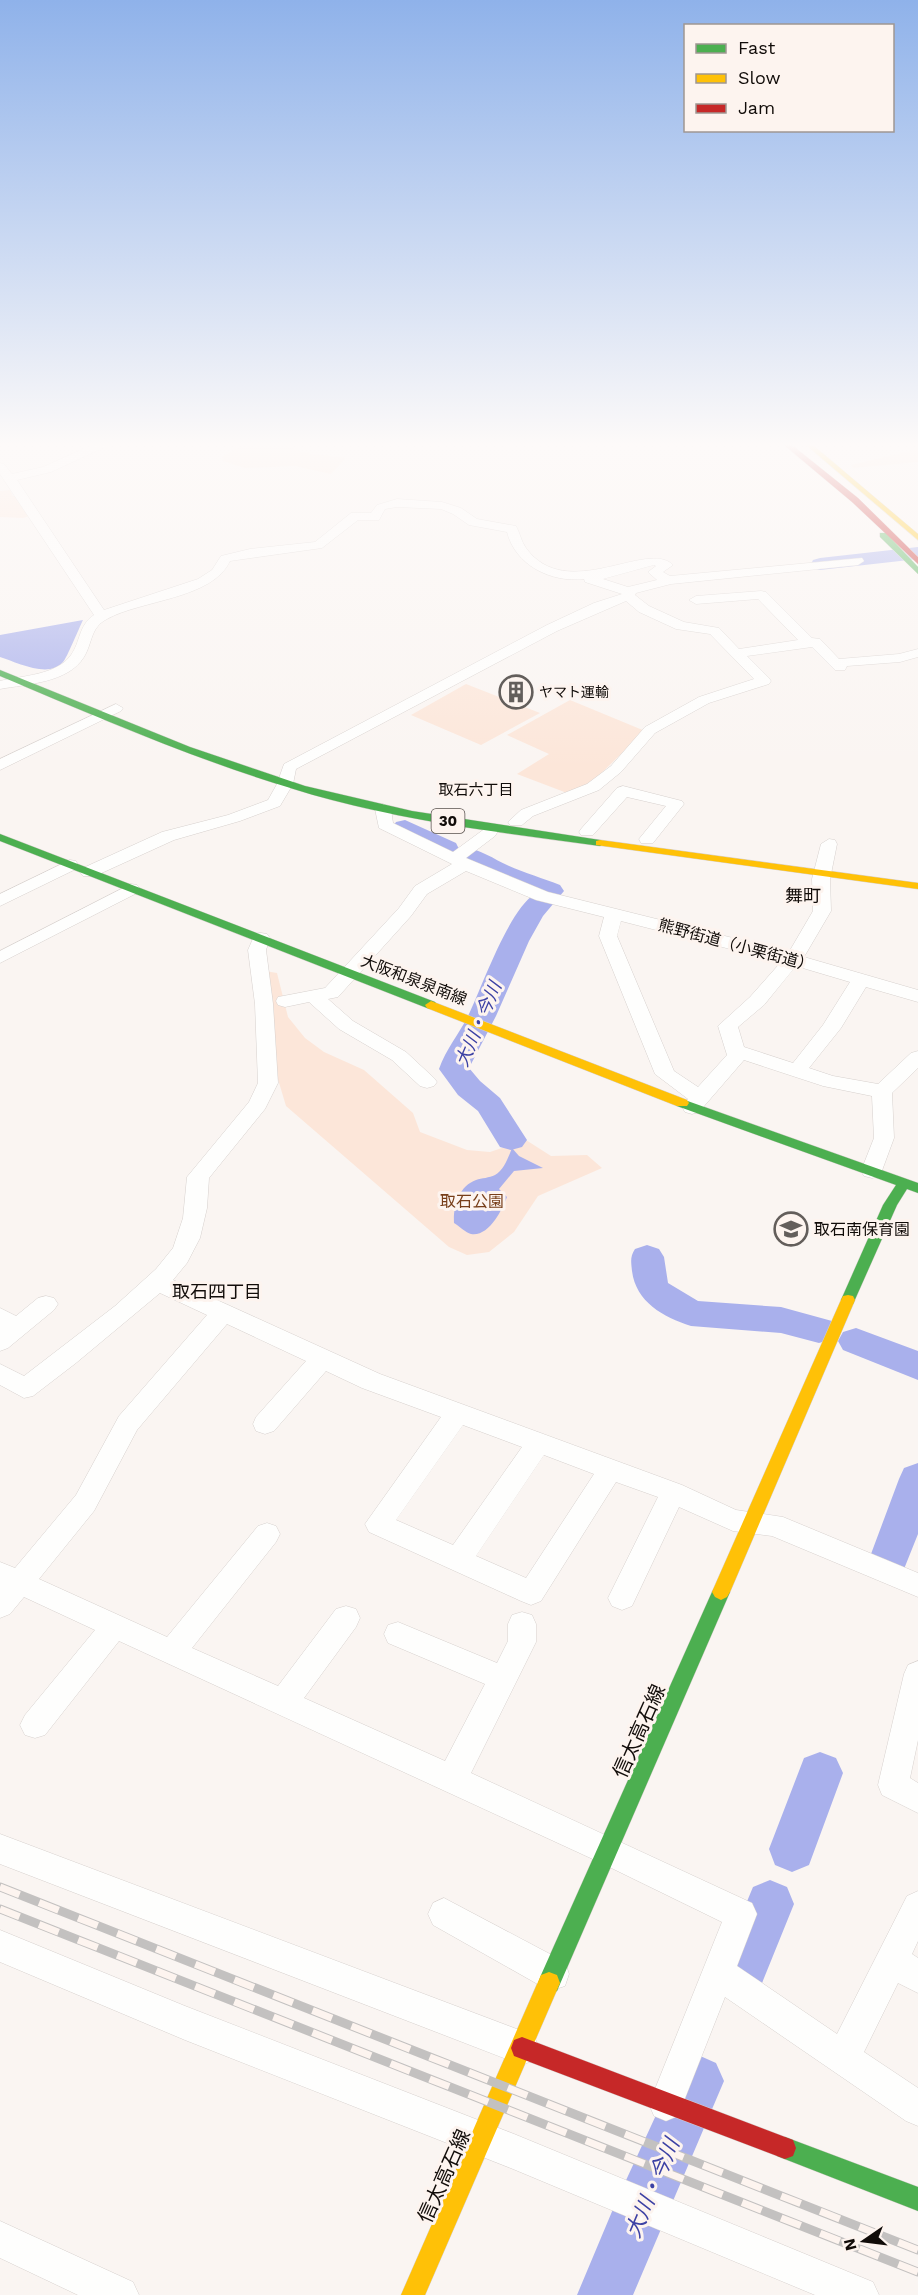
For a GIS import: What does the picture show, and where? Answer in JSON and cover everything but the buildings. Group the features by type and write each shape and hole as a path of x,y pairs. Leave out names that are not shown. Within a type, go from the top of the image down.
{"main road":[{"path":"912,560 918,572"},
{"name":"30","path":"0,664 42,676 109,711"},
{"name":"30","path":"0,673 181,736 286,779 383,809 492,828 825,859 918,886"},
{"name":"30","path":"286,779 516,822 825,859 918,874"},
{"name":"大阪和泉泉南線","path":"0,837 487,1026 872,1171 913,1184"},
{"name":"信太高石線","path":"413,2295 890,1205 913,1184"},
{"path":"522,2048 918,2199"}],"street":[{"path":"60,552 80,587 102,616"},
{"path":"0,685 42,676 76,660 87,627 102,616 176,592 217,574 225,559 258,552"},
{"path":"523,552 530,561 567,575 618,569"},
{"path":"516,822 527,813 594,787 616,769 650,729 704,700 765,681 714,631 689,628 670,622 644,609 629,594 590,579 654,561 667,565 654,572 667,581"},
{"path":"89,872 168,836 234,818 274,803 286,779 289,767 552,628 599,606 667,581 858,561"},
{"path":"696,600 761,595 809,643"},
{"path":"737,653 815,642 838,665 900,658 918,653"},
{"path":"0,765 109,711"},
{"path":"587,832 623,791 676,804 647,839"},
{"name":"熊野街道（小栗街道）","path":"383,809 385,825 459,861 548,897 793,960 918,996"},
{"path":"285,1001 331,993 405,912 421,890 459,861 492,828"},
{"path":"614,913 608,936 665,1074 696,1103 737,1056 728,1026 757,1001 793,960 822,911 825,859"},
{"path":"0,901 70,865"},
{"path":"0,958 131,889"},
{"path":"0,1373 24,1389 94,1338 157,1282 179,1258 192,1230 198,1198 198,1177 258,1104 268,1083 264,1004 257,951 261,938"},
{"path":"796,1071 831,1028 861,980"},
{"path":"313,996 346,1025 399,1056 427,1082"},
{"path":"735,1051 830,1082 882,1091"},
{"path":"872,1171 884,1138 882,1091 918,1057"},
{"path":"157,1282 371,1381 673,1492 733,1520 774,1525 918,1584"},
{"path":"6,1329 46,1304"},
{"path":"222,1314 128,1423 85,1503 6,1588 114,1628 171,1653 608,1850 741,1914 718,1973 680,2109"},
{"path":"265,1424 321,1359"},
{"path":"458,1413 378,1524 531,1593 611,1469"},
{"path":"457,1561 539,1443"},
{"path":"622,1598 673,1492"},
{"path":"171,1653 267,1534"},
{"path":"282,1703 346,1618"},
{"path":"452,1779 522,1642 522,1624"},
{"path":"35,1725 114,1628"},
{"path":"398,1634 504,1679"},
{"path":"918,1674 893,1785 918,1799"},
{"path":"0,1849 522,2048"},
{"path":"843,2058 905,1969 918,1907"},
{"path":"444,1914 553,1974"},
{"path":"0,1946 185,2023 481,2139 860,2295"},
{"path":"718,1973 918,2109"},
{"path":"0,2239 106,2292"}],"green space":[{"path":"466,684 540,713 481,745 411,715"},
{"path":"570,700 645,731 591,783 567,793 517,774 549,754 507,735"},
{"name":"取石公園","path":"265,971 277,973 288,1017 305,1038 324,1052 364,1070 413,1113 420,1132 467,1150 490,1152 526,1140 551,1156 587,1155 602,1168 538,1196 514,1232 489,1252 467,1255 449,1247 286,1106 277,1076"}],"water":[{"path":"83,620 65,659 57,667 32,668 0,657 0,635"},
{"path":"512,1148 519,1156 543,1168 514,1171 499,1189 507,1197 494,1222 478,1234 467,1232 454,1223 458,1197 470,1183 498,1173"}],"waterway":[{"name":"大川・今川","path":"820,564 918,553"},
{"name":"大川・今川","path":"405,827 447,848"},
{"name":"大川・今川","path":"465,855 496,869"},
{"name":"大川・今川","path":"507,873 551,891 549,894"},
{"name":"大川・今川","path":"511,1140 489,1105 469,1088 454,1069 459,1055 482,1016 515,941 542,900"},
{"name":"大川・今川","path":"647,1257 651,1285 656,1292 691,1313 781,1320 819,1330"},
{"name":"大川・今川","path":"856,1341 918,1366"},
{"name":"大川・今川","path":"888,1562 918,1479"},
{"name":"大川・今川","path":"792,1849 820,1773"},
{"name":"大川・今川","path":"741,1976 770,1904"},
{"name":"大川・今川","path":"605,2295 635,2221 698,2081"}],"railway":[{"path":"0,1887 918,2250"},
{"path":"0,1909 918,2272"}],"traffic: fast":[{"path":"899,552 918,572"},
{"path":"0,673 186,749 301,788 412,814 600,843"},
{"path":"0,837 431,1005"},
{"path":"682,1103 918,1188"},
{"path":"848,1300 890,1205 904,1183"},
{"path":"549,1983 721,1592"},
{"path":"785,2148 918,2199"}],"traffic: slow":[{"path":"600,843 918,886"},
{"path":"431,1005 682,1103"},
{"path":"721,1592 848,1300"},
{"path":"413,2295 549,1983"}],"traffic: jam":[{"path":"908,552 918,562"},
{"path":"522,2048 785,2148"}],"place":[{"name":"ヤマト運輸","path":"516,692"},
{"name":"取石南保育園","path":"791,1229"}],"district":[{"name":"取石六丁目","path":"476,790"},
{"name":"舞町","path":"803,895"},
{"name":"取石四丁目","path":"217,1291"}]}
